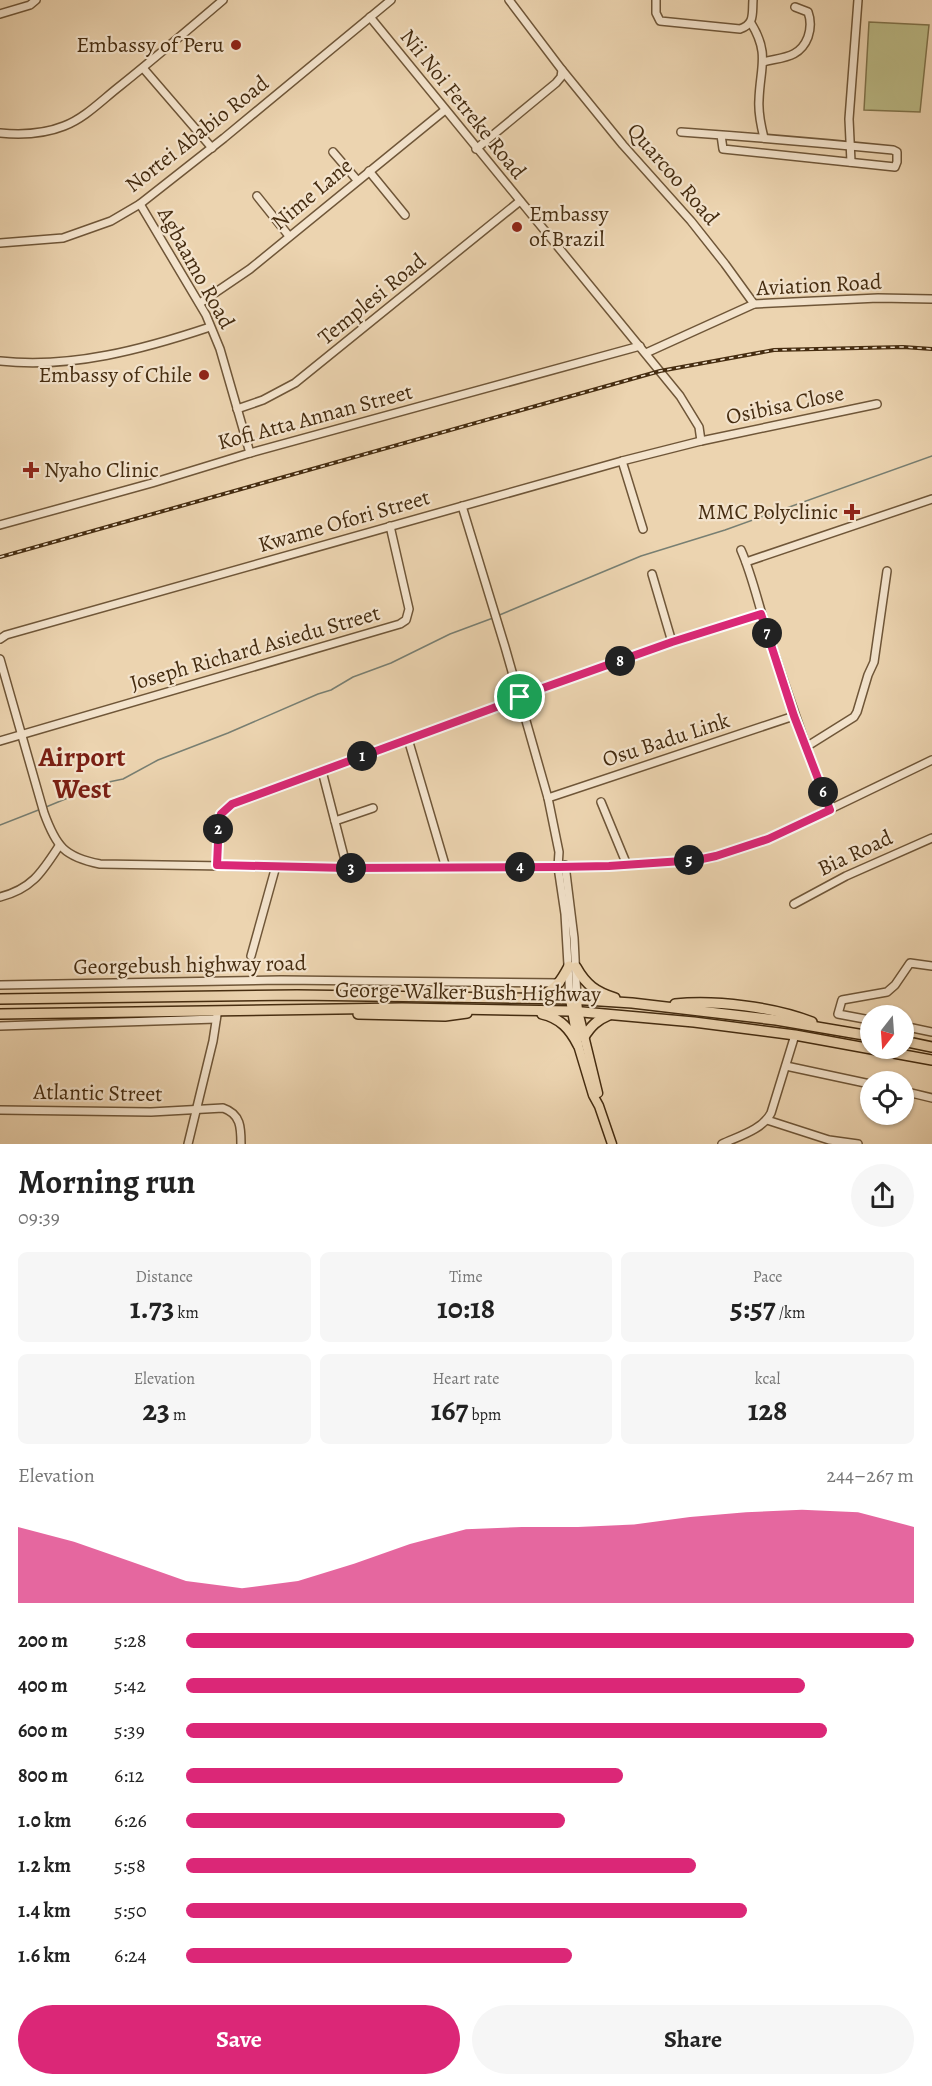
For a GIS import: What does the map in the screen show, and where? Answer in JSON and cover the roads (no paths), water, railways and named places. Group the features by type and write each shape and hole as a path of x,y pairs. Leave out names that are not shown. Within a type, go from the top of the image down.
{"highway":[{"path":"535,998 553,990 572,967 590,987 602,994 632,1003"},
{"name":"George Walker Bush Highway","path":"0,999 297,995 573,999 657,1006 696,1003 740,1006 796,1016 831,1029 860,1033"},
{"name":"George Walker Bush Highway","path":"0,1014 217,1014 326,1009 361,1015 445,1016 492,1009 574,1011 694,1022 795,1035 932,1060"},
{"path":"525,1010 560,1020 581,1041 590,1027 599,1019 609,1015"},
{"path":"914,1043 932,1047"}],"main road":[{"path":"573,999 593,1095 612,1144"}],"street":[{"path":"0,14 30,5 36,0"},
{"path":"0,133 16,135 41,132 63,127 84,115 223,0"},
{"name":"Nortei Ababio Road","path":"0,243 63,238 111,221 140,204 212,148 391,0"},
{"name":"Quarcoo Road","path":"509,0 561,70 623,145 691,221 754,304"},
{"path":"656,0 656,13 660,21 740,29 751,23"},
{"path":"753,0 751,23 761,42 763,62 759,102 764,138"},
{"path":"851,162 849,119 858,0"},
{"path":"763,62 788,56 804,47 810,32 810,19 808,12 795,7"},
{"name":"Nii Noi Fetreke Road","path":"369,17 646,353 694,416 699,427 700,441"},
{"path":"143,68 212,148"},
{"path":"476,148 556,83 561,77 561,70"},
{"name":"Nime Lane","path":"200,303 250,269 445,110"},
{"path":"681,132 764,138 849,145 893,150 898,156 894,167 723,149 721,135"},
{"path":"333,152 357,180"},
{"path":"369,171 405,215"},
{"path":"257,196 289,236"},
{"name":"Templesi Road","path":"237,409 263,400 295,383 520,201"},
{"name":"Agbaamo Road","path":"140,204 200,303 220,349 250,453"},
{"name":"Aviation Road","path":"646,353 754,304 878,298 932,299"},
{"path":"0,361 13,363 95,357 157,344 210,327"},
{"name":"Kofi Atta Annan Street","path":"0,525 250,453 640,346"},
{"name":"Osibisa Close","path":"700,441 877,404"},
{"name":"Kwame Ofori Street","path":"0,639 6,635 390,526 700,441"},
{"path":"622,461 643,529"},
{"path":"746,562 932,499"},
{"path":"462,506 520,697 548,798 559,852 566,867 573,999"},
{"name":"Joseph Richard Asiedu Street","path":"0,741 400,624 406,620 409,609 390,526"},
{"path":"741,550 794,716 830,810"},
{"path":"806,747 854,717 858,712 874,662 887,571"},
{"path":"652,574 672,642"},
{"path":"217,865 218,826 224,811 232,804 672,642 761,614"},
{"path":"0,659 44,813 59,846 79,859 100,864 446,868 566,867 697,860 768,839 932,760"},
{"name":"Osu Badu Link","path":"548,798 794,716"},
{"path":"408,739 446,868"},
{"path":"322,771 347,868"},
{"path":"601,802 627,865"},
{"path":"335,821 374,808"},
{"name":"Bia Road","path":"794,904 838,880 932,838"},
{"path":"0,897 15,893 36,880 59,846"},
{"path":"559,852 558,867 572,967"},
{"path":"251,956 276,866"},
{"path":"860,1018 838,1014 842,1000 887,992 896,985 910,963 932,966"},
{"name":"Georgebush highway road","path":"0,985 281,980 560,983"},
{"path":"0,1026 217,1014 188,1144"},
{"path":"914,1028 932,1032"},
{"path":"722,1144 762,1125 767,1120 795,1035"},
{"path":"786,1066 860,1082"},
{"path":"914,1094 932,1098"},
{"name":"Atlantic Street","path":"0,1110 196,1111 212,1107 228,1109 238,1118 241,1144"},
{"path":"767,1120 829,1142 858,1144"}],"waterway":[{"path":"497,616 641,556 725,530 932,456"},
{"path":"46,807 104,783 123,779 158,760 331,690 353,677 391,663 450,634 493,618"},
{"path":"0,825 41,809"}],"railway":[{"path":"0,557 660,371 774,350 903,347 932,349"}],"place":[{"name":"Embassy of Peru","path":"236,45"},
{"name":"Embassy of Brazil","path":"517,227"},
{"name":"Embassy of Chile","path":"204,375"},
{"name":"Nyaho Clinic","path":"31,470"},
{"name":"MMC Polyclinic","path":"852,512"}],"district":[{"name":"Airport West","path":"82,773"}]}
